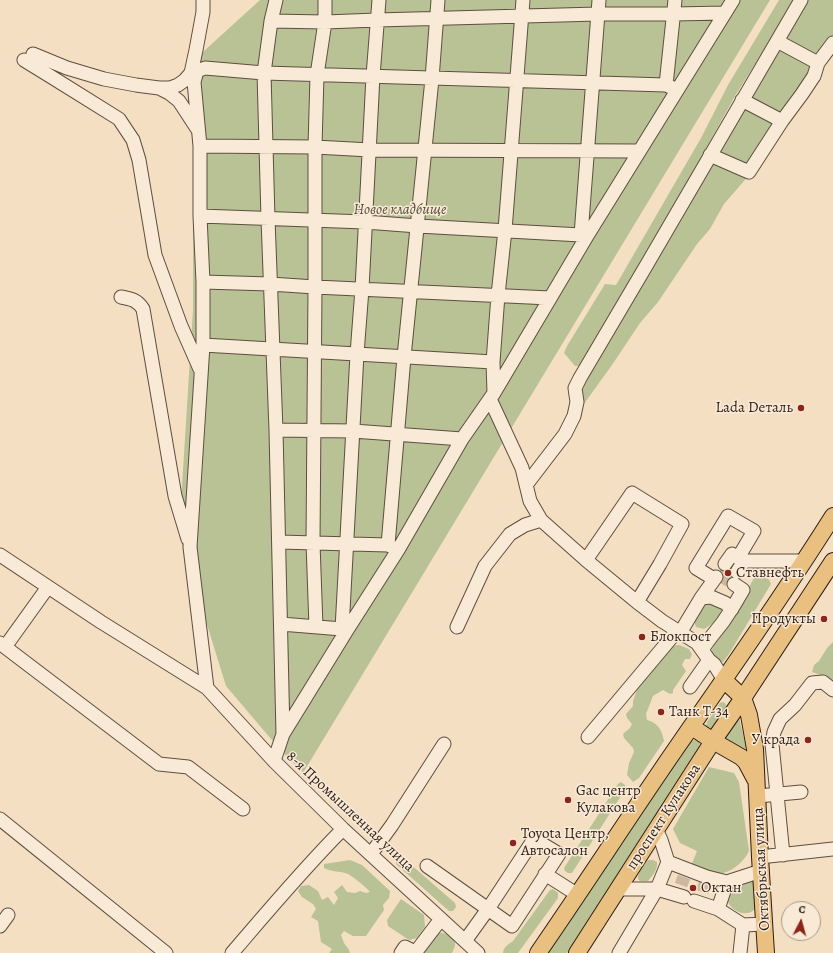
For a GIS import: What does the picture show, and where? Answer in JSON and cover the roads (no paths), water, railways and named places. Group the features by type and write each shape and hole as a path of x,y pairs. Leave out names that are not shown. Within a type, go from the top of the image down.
{"main road":[{"name":"проспект Кулакова","path":"538,953 804,562 833,516"},
{"name":"проспект Кулакова","path":"577,953 713,741 754,682 833,561"},
{"name":"Октябрьская улица","path":"724,680 743,698 749,715 756,749 766,953"},
{"name":"проспект Кулакова","path":"749,715 750,696 754,682"},
{"name":"Октябрьская улица","path":"692,727 741,757 746,762 758,790"}],"street":[{"path":"185,80 191,73 194,64 203,0"},
{"path":"276,0 271,21 264,73 265,146 276,430 283,734"},
{"path":"316,627 313,543 315,147 317,75 325,22 325,0"},
{"path":"345,630 346,544 366,222 373,76 379,0"},
{"path":"393,547 398,434 404,357 432,79 438,0"},
{"path":"523,0 505,230 498,295 492,396 522,468 530,500 541,520 637,602 662,621 696,643 714,664 724,680"},
{"path":"584,236 586,152 599,0"},
{"path":"671,87 673,14 675,0"},
{"path":"274,761 283,734 393,547 462,439 492,396 550,298 584,236 639,151 671,87 733,0"},
{"path":"526,485 565,434 574,416 577,402 574,388 801,0"},
{"path":"271,21 325,22 598,14 725,13"},
{"path":"777,41 818,63"},
{"path":"710,156 749,172 782,121 814,76 818,63 833,43"},
{"path":"201,371 181,326 155,255 139,160 133,140 119,119 28,57 104,79 136,86 159,88 170,88 178,85 197,71 205,68 264,73 671,87"},
{"path":"190,547 203,345 200,146 194,82 197,71"},
{"path":"159,88 169,93 179,101 199,131"},
{"path":"742,100 782,121"},
{"path":"200,146 315,147 370,150 639,151"},
{"path":"200,216 366,222 584,236"},
{"path":"203,282 550,298"},
{"path":"121,297 129,298 138,302 143,309 175,496 190,547 207,688"},
{"path":"203,345 493,362"},
{"path":"276,430 353,431 462,439"},
{"path":"586,560 632,493 682,524 637,602"},
{"path":"588,737 679,632 715,578 696,568 728,516 754,531 738,569"},
{"path":"457,627 485,566 510,534 525,525 541,520"},
{"path":"279,542 393,547"},
{"path":"690,687 705,655 710,637 732,609 744,590 732,554 725,564"},
{"name":"8-я Промышленная улица","path":"0,555 101,622 207,688 274,761 343,829 441,919 470,949"},
{"path":"738,569 804,562"},
{"path":"48,587 3,645 159,764 188,767 243,809"},
{"path":"701,598 711,597 725,603 732,609"},
{"path":"281,624 345,630"},
{"path":"783,855 772,744 774,732 780,720 795,705 812,683 823,682 833,690"},
{"path":"371,854 392,825 444,744"},
{"path":"758,790 777,794 801,792"},
{"path":"0,819 166,953"},
{"path":"232,953 291,884 343,829"},
{"path":"656,829 668,862 692,888 718,909 743,925 764,924"},
{"path":"427,866 488,909 512,926 559,854 534,838 488,909 470,949"},
{"path":"618,889 692,888 727,882 761,864 783,855 833,849"},
{"path":"619,953 657,889 668,862"},
{"path":"545,874 578,895"},
{"path":"718,909 727,882"},
{"path":"0,926 8,915"},
{"path":"401,953 405,947 415,952 441,919"},
{"path":"740,953 743,925"}],"tunnel":[{"path":"718,574 731,582"},
{"path":"681,885 684,877"},
{"path":"702,892 705,884"}],"place":[{"name":"Lada Dеталь","path":"801,408"},
{"name":"Ставнефть","path":"728,573"},
{"name":"Продукты","path":"824,619"},
{"name":"Блокпост","path":"642,637"},
{"name":"Танк Т-34","path":"661,712"},
{"name":"У крада","path":"808,740"},
{"name":"Gac центр Кулакова","path":"568,800"},
{"name":"Toyota Центр, Автосалон","path":"513,843"},
{"name":"Октан","path":"693,888"}],"park label":[{"name":"Новое кладбище","path":"400,210"}]}
